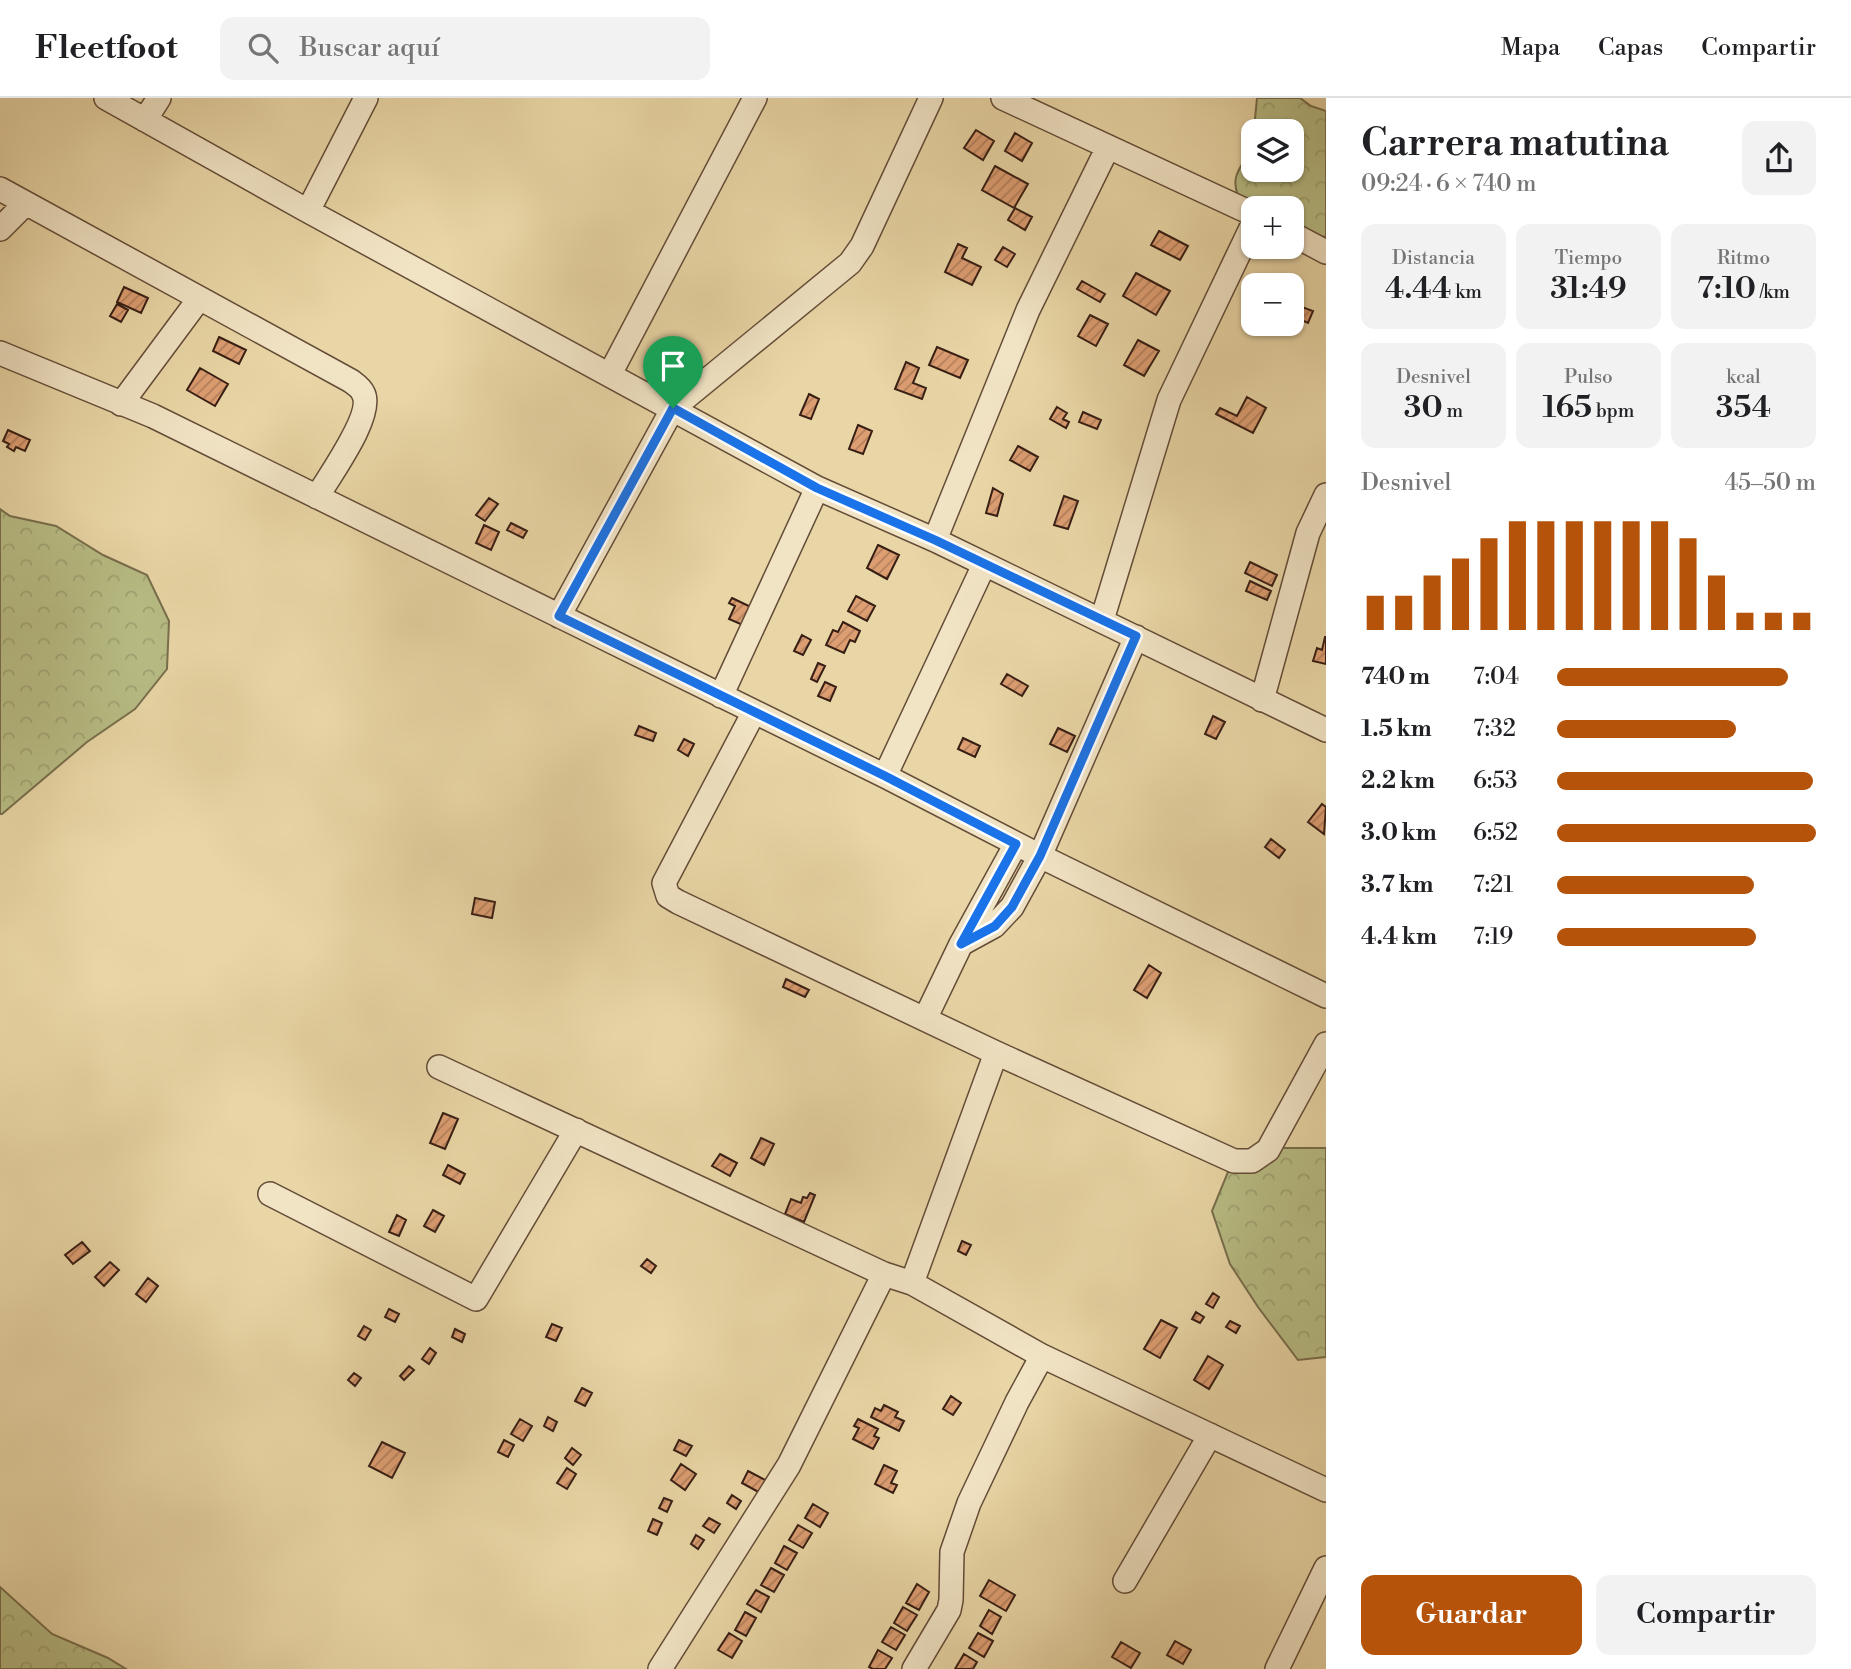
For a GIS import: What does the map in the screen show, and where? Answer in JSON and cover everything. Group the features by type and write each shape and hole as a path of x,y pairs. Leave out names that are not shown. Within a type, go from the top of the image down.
{"street":[{"path":"106,98 817,488 935,540 1326,730"},
{"path":"145,120 159,98"},
{"path":"308,211 366,98"},
{"path":"610,374 755,98"},
{"path":"559,616 673,408 850,263 862,246 932,98"},
{"path":"1003,98 1241,208"},
{"path":"935,540 1028,310 1108,147"},
{"path":"0,189 351,381 363,392 366,406 361,422 317,497"},
{"path":"0,229 26,204"},
{"path":"1304,240 1326,252"},
{"path":"1102,620 1169,400 1241,249"},
{"path":"121,404 199,299"},
{"path":"0,353 153,416 1326,996"},
{"path":"721,696 817,488"},
{"path":"1262,700 1308,533 1326,495"},
{"path":"885,776 984,565"},
{"path":"961,944 995,926 1012,907 1040,856 1136,636"},
{"path":"754,712 664,883 668,896 996,1053 1234,1161 1252,1161 1268,1150 1326,1044"},
{"path":"925,1019 961,944 1016,844"},
{"path":"912,1283 996,1053"},
{"path":"439,1067 884,1274 912,1283 1042,1356 1326,1490"},
{"path":"270,1194 476,1299 576,1130"},
{"path":"660,1669 789,1465 884,1274"},
{"path":"914,1669 948,1610 951,1600 952,1552 969,1503 1042,1356"},
{"path":"1125,1581 1210,1435"},
{"path":"1277,1669 1326,1568"}],"green space":[{"path":"1257,98 1300,98 1311,106 1326,111 1326,237 1304,234 1304,196 1241,196 1241,204 1235,182 1241,167 1241,182 1304,182 1304,119 1255,119"},
{"path":"0,509 10,516 56,526 103,555 147,575 169,621 167,669 135,709 87,742 2,814 0,814"},
{"path":"1281,1148 1326,1148 1326,1357 1298,1360 1230,1264 1212,1211 1232,1162"},
{"path":"0,1587 52,1634 108,1658 126,1669 0,1669"}],"building":[{"path":"976,130 994,141 983,160 964,148"},
{"path":"1015,133 1032,143 1022,161 1005,151"},
{"path":"995,166 1028,184 1014,208 982,190"},
{"path":"1015,208 1032,217 1025,230 1008,220"},
{"path":"1159,231 1188,246 1180,260 1151,245"},
{"path":"958,244 967,248 962,258 981,267 972,285 945,272"},
{"path":"1003,247 1015,254 1007,267 995,260"},
{"path":"1136,273 1170,291 1156,315 1123,296"},
{"path":"1082,281 1105,294 1100,302 1077,289"},
{"path":"124,287 148,298 141,313 117,302"},
{"path":"117,304 128,310 121,322 110,316"},
{"path":"1304,308 1313,311 1308,323 1304,321"},
{"path":"1090,315 1108,324 1096,346 1078,336"},
{"path":"219,337 246,350 239,364 213,351"},
{"path":"1138,340 1159,351 1144,376 1124,365"},
{"path":"937,347 968,360 960,378 929,365"},
{"path":"906,362 919,368 913,383 926,388 922,399 895,389"},
{"path":"200,368 228,384 215,406 187,390"},
{"path":"809,394 819,399 811,419 800,415"},
{"path":"1247,397 1266,408 1253,433 1216,414 1220,408 1237,416"},
{"path":"1057,407 1067,413 1063,419 1069,422 1066,428 1050,419"},
{"path":"1083,412 1101,420 1097,429 1079,422"},
{"path":"858,425 872,431 863,454 849,449"},
{"path":"8,430 30,440 25,451 16,447 14,451 7,447 9,444 3,441"},
{"path":"1018,446 1038,457 1030,471 1010,460"},
{"path":"993,488 1003,494 997,516 986,513"},
{"path":"1064,496 1078,501 1068,529 1054,525"},
{"path":"489,498 498,504 485,521 476,515"},
{"path":"511,523 527,531 523,538 507,530"},
{"path":"484,525 499,532 491,550 476,543"},
{"path":"878,545 899,555 887,579 867,568"},
{"path":"1250,562 1277,575 1272,586 1245,573"},
{"path":"1250,581 1271,591 1267,600 1246,591"},
{"path":"856,596 875,606 867,621 848,611"},
{"path":"732,598 753,608 745,626 729,619 735,606 729,603"},
{"path":"843,622 860,631 855,642 850,640 844,653 826,645 833,630 838,632"},
{"path":"802,635 811,640 803,655 794,651"},
{"path":"1325,637 1326,664 1313,661 1317,648 1322,650"},
{"path":"818,663 825,666 817,682 811,679"},
{"path":"1007,674 1028,686 1022,696 1001,684"},
{"path":"825,682 836,687 830,701 818,696"},
{"path":"1213,716 1225,722 1216,739 1205,734"},
{"path":"639,726 656,733 653,741 635,735"},
{"path":"1058,728 1075,736 1067,752 1050,744"},
{"path":"963,738 980,746 975,757 958,749"},
{"path":"684,739 694,744 688,756 678,750"},
{"path":"1322,804 1326,807 1324,834 1308,822"},
{"path":"1271,839 1285,850 1279,858 1265,847"},
{"path":"475,898 495,902 492,918 472,914"},
{"path":"1149,965 1161,973 1147,998 1134,990"},
{"path":"786,979 809,990 805,997 783,987"},
{"path":"443,1113 458,1119 445,1149 430,1143"},
{"path":"761,1138 774,1144 764,1165 751,1158"},
{"path":"720,1154 737,1163 730,1176 712,1166"},
{"path":"448,1165 465,1174 460,1184 443,1175"},
{"path":"810,1193 815,1195 804,1222 785,1214 791,1199 801,1203 803,1197 807,1198"},
{"path":"433,1210 444,1216 435,1232 424,1226"},
{"path":"397,1215 406,1220 399,1236 389,1232"},
{"path":"962,1241 971,1245 966,1255 958,1251"},
{"path":"82,1242 90,1251 73,1264 65,1255"},
{"path":"647,1259 656,1266 651,1273 641,1266"},
{"path":"110,1262 119,1270 104,1286 95,1277"},
{"path":"148,1278 158,1286 146,1302 136,1294"},
{"path":"1213,1293 1219,1297 1213,1308 1206,1304"},
{"path":"389,1309 399,1314 395,1322 385,1317"},
{"path":"1196,1312 1204,1317 1200,1323 1192,1319"},
{"path":"1161,1320 1177,1328 1160,1358 1144,1349"},
{"path":"1230,1321 1240,1326 1236,1333 1226,1327"},
{"path":"552,1324 562,1328 556,1341 546,1337"},
{"path":"364,1326 371,1330 365,1340 358,1336"},
{"path":"455,1329 465,1334 462,1342 452,1337"},
{"path":"430,1348 436,1353 429,1364 422,1359"},
{"path":"1208,1356 1223,1365 1209,1389 1194,1380"},
{"path":"409,1366 414,1370 404,1380 400,1376"},
{"path":"354,1373 361,1378 355,1386 348,1380"},
{"path":"582,1388 592,1393 585,1406 575,1401"},
{"path":"951,1396 961,1403 953,1415 943,1409"},
{"path":"884,1405 898,1412 895,1417 904,1421 899,1431 871,1417 875,1408 881,1411"},
{"path":"548,1417 557,1422 553,1431 544,1426"},
{"path":"520,1419 532,1426 523,1441 511,1434"},
{"path":"858,1419 878,1429 874,1436 879,1438 873,1449 853,1439 859,1428 854,1426"},
{"path":"504,1440 514,1445 508,1457 498,1452"},
{"path":"679,1440 692,1446 686,1456 674,1450"},
{"path":"382,1442 405,1453 392,1478 369,1466"},
{"path":"572,1448 581,1455 573,1465 565,1458"},
{"path":"681,1464 696,1474 685,1490 671,1480"},
{"path":"884,1465 897,1471 891,1483 897,1485 893,1493 875,1484"},
{"path":"567,1468 576,1474 567,1489 557,1483"},
{"path":"748,1471 771,1483 764,1495 742,1483"},
{"path":"732,1495 741,1501 736,1509 727,1503"},
{"path":"664,1498 672,1501 667,1512 659,1508"},
{"path":"813,1504 828,1513 820,1527 805,1518"},
{"path":"709,1518 720,1524 714,1533 703,1526"},
{"path":"653,1519 662,1523 657,1535 648,1531"},
{"path":"798,1525 812,1533 803,1548 789,1540"},
{"path":"696,1535 704,1540 698,1549 691,1544"},
{"path":"784,1546 797,1553 787,1570 775,1563"},
{"path":"771,1568 784,1575 774,1592 761,1585"},
{"path":"989,1580 1015,1595 1006,1611 980,1596"},
{"path":"917,1584 929,1592 919,1610 906,1603"},
{"path":"756,1590 769,1597 761,1612 747,1604"},
{"path":"903,1607 917,1615 907,1631 894,1623"},
{"path":"989,1610 1001,1617 992,1634 980,1626"},
{"path":"745,1612 756,1618 746,1636 735,1630"},
{"path":"891,1627 905,1635 896,1650 882,1642"},
{"path":"729,1633 742,1641 732,1658 718,1650"},
{"path":"978,1633 993,1641 984,1657 969,1648"},
{"path":"1175,1641 1191,1650 1183,1664 1167,1655"},
{"path":"1121,1642 1140,1653 1131,1668 1112,1657"},
{"path":"878,1650 892,1658 885,1669 869,1667"},
{"path":"964,1654 977,1662 973,1669 955,1669"}],"route":[{"path":"673,408 817,488 935,540 1136,636 1040,856 1012,907 995,926 961,944 1016,844 885,776 559,616 673,408"}]}
